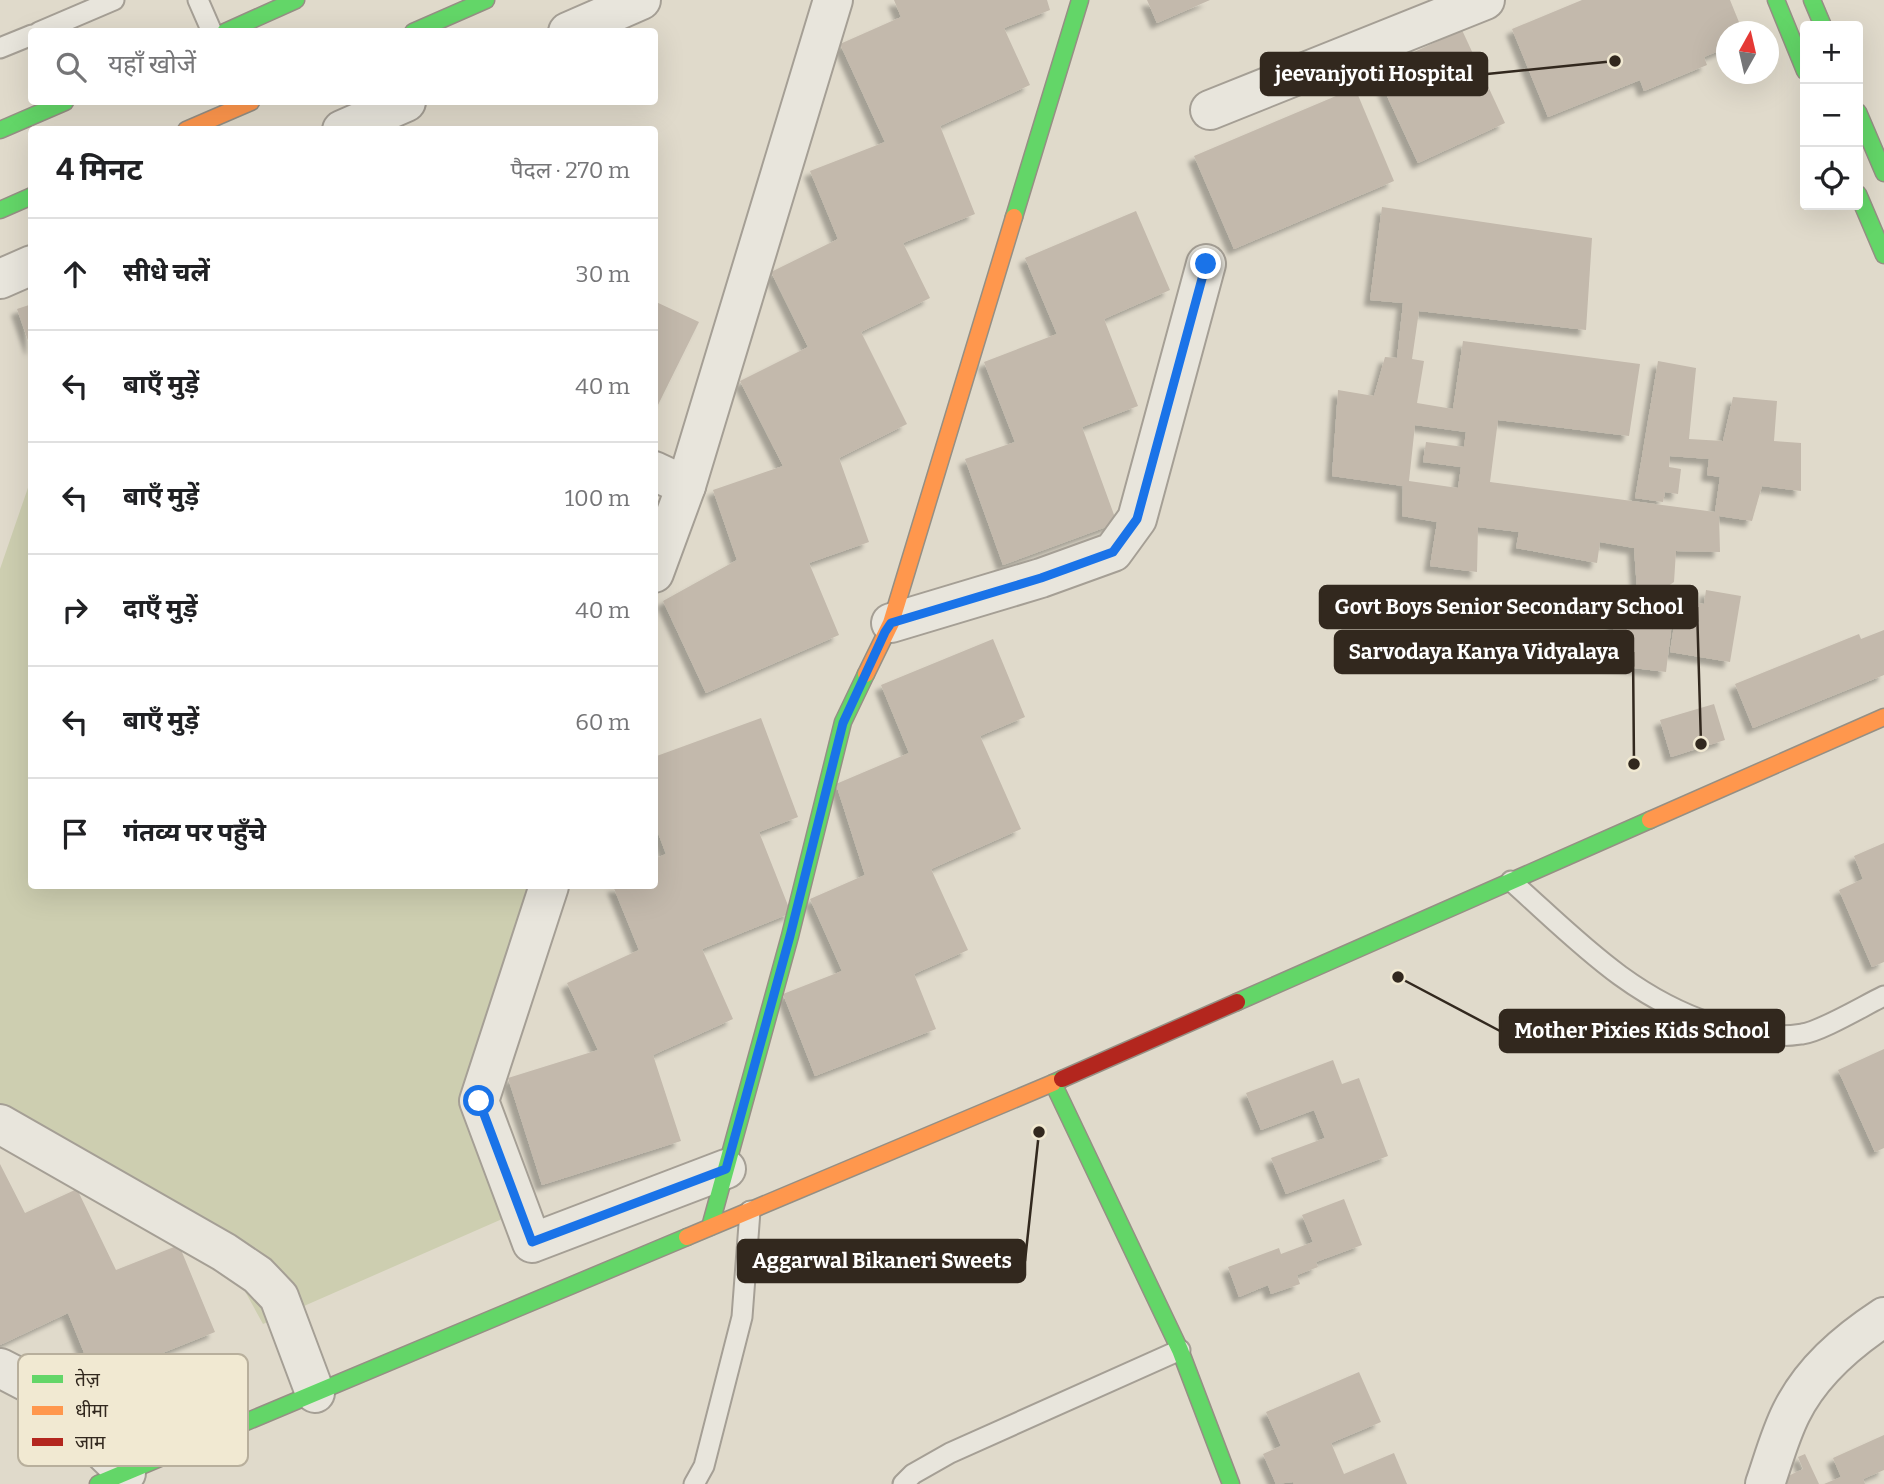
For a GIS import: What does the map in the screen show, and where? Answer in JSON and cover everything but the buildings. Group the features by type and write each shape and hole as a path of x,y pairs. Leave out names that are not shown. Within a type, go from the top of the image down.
{"street":[{"path":"234,28 296,0"},
{"path":"422,28 486,0"},
{"path":"577,28 641,0"},
{"path":"658,549 670,478 833,0"},
{"path":"709,1227 790,936 843,723 891,623 1080,0"},
{"path":"1210,110 1485,0"},
{"path":"1776,0 1800,59"},
{"path":"1812,0 1821,21"},
{"path":"0,130 58,105"},
{"path":"195,126 244,105"},
{"path":"351,126 399,105"},
{"path":"1863,124 1884,173"},
{"path":"0,210 28,198"},
{"path":"1863,206 1884,255"},
{"path":"891,623 1041,578 1113,552 1137,519 1206,264"},
{"path":"0,279 28,267"},
{"path":"248,1423 1053,1083 1884,717"},
{"path":"548,889 479,1101 532,1242 726,1169"},
{"path":"1053,1083 1180,1350 1231,1484"},
{"path":"0,1124 224,1252 257,1275 279,1297 315,1393"},
{"path":"1765,1484 1791,1413 1812,1380 1839,1349 1884,1317"},
{"path":"0,1368 18,1377"},
{"path":"107,1466 119,1480 151,1466"}],"lane":[{"path":"48,28 114,0"},
{"path":"198,0 210,28"},
{"path":"0,48 28,36"},
{"path":"1511,881 1606,967 1647,995 1681,1013 1732,1030 1772,1036 1805,1034 1884,996"},
{"path":"694,1484 704,1466 742,1317 750,1211"},
{"path":"903,1484 913,1474 950,1453 1180,1350"}],"green space":[{"path":"28,488 28,889 554,889 475,1082 509,1216 263,1324 208,1224 0,1118 0,569"}],"traffic: fast":[{"path":"234,28 296,0"},
{"path":"422,28 486,0"},
{"path":"1014,217 1080,0"},
{"path":"1776,0 1800,59"},
{"path":"1812,0 1821,21"},
{"path":"0,130 58,105"},
{"path":"1863,124 1884,173"},
{"path":"0,210 28,198"},
{"path":"1863,206 1884,255"},
{"path":"710,1227 790,936 843,722 866,674"},
{"path":"1237,1002 1650,820"},
{"path":"1062,1079 1053,1083 1180,1350 1231,1484"},
{"path":"248,1421 687,1237"},
{"path":"98,1484 141,1466"}],"traffic: slow":[{"path":"195,126 244,105"},
{"path":"866,674 891,623 1014,217"},
{"path":"1650,820 1884,717"},
{"path":"687,1237 1053,1083"}],"traffic: jam":[{"path":"1062,1079 1237,1002"}],"place":[{"name":"jeevanjyoti Hospital","path":"1615,61"},
{"name":"Govt Boys Senior Secondary School","path":"1701,744"},
{"name":"Sarvodaya Kanya Vidyalaya","path":"1634,764"},
{"name":"Mother Pixies Kids School","path":"1398,977"},
{"name":"Aggarwal Bikaneri Sweets","path":"1039,1132"}],"route":[{"path":"479,1101 532,1242 726,1169 790,936 843,723 885,632 891,623 1041,578 1113,552 1137,519 1206,264"}]}
